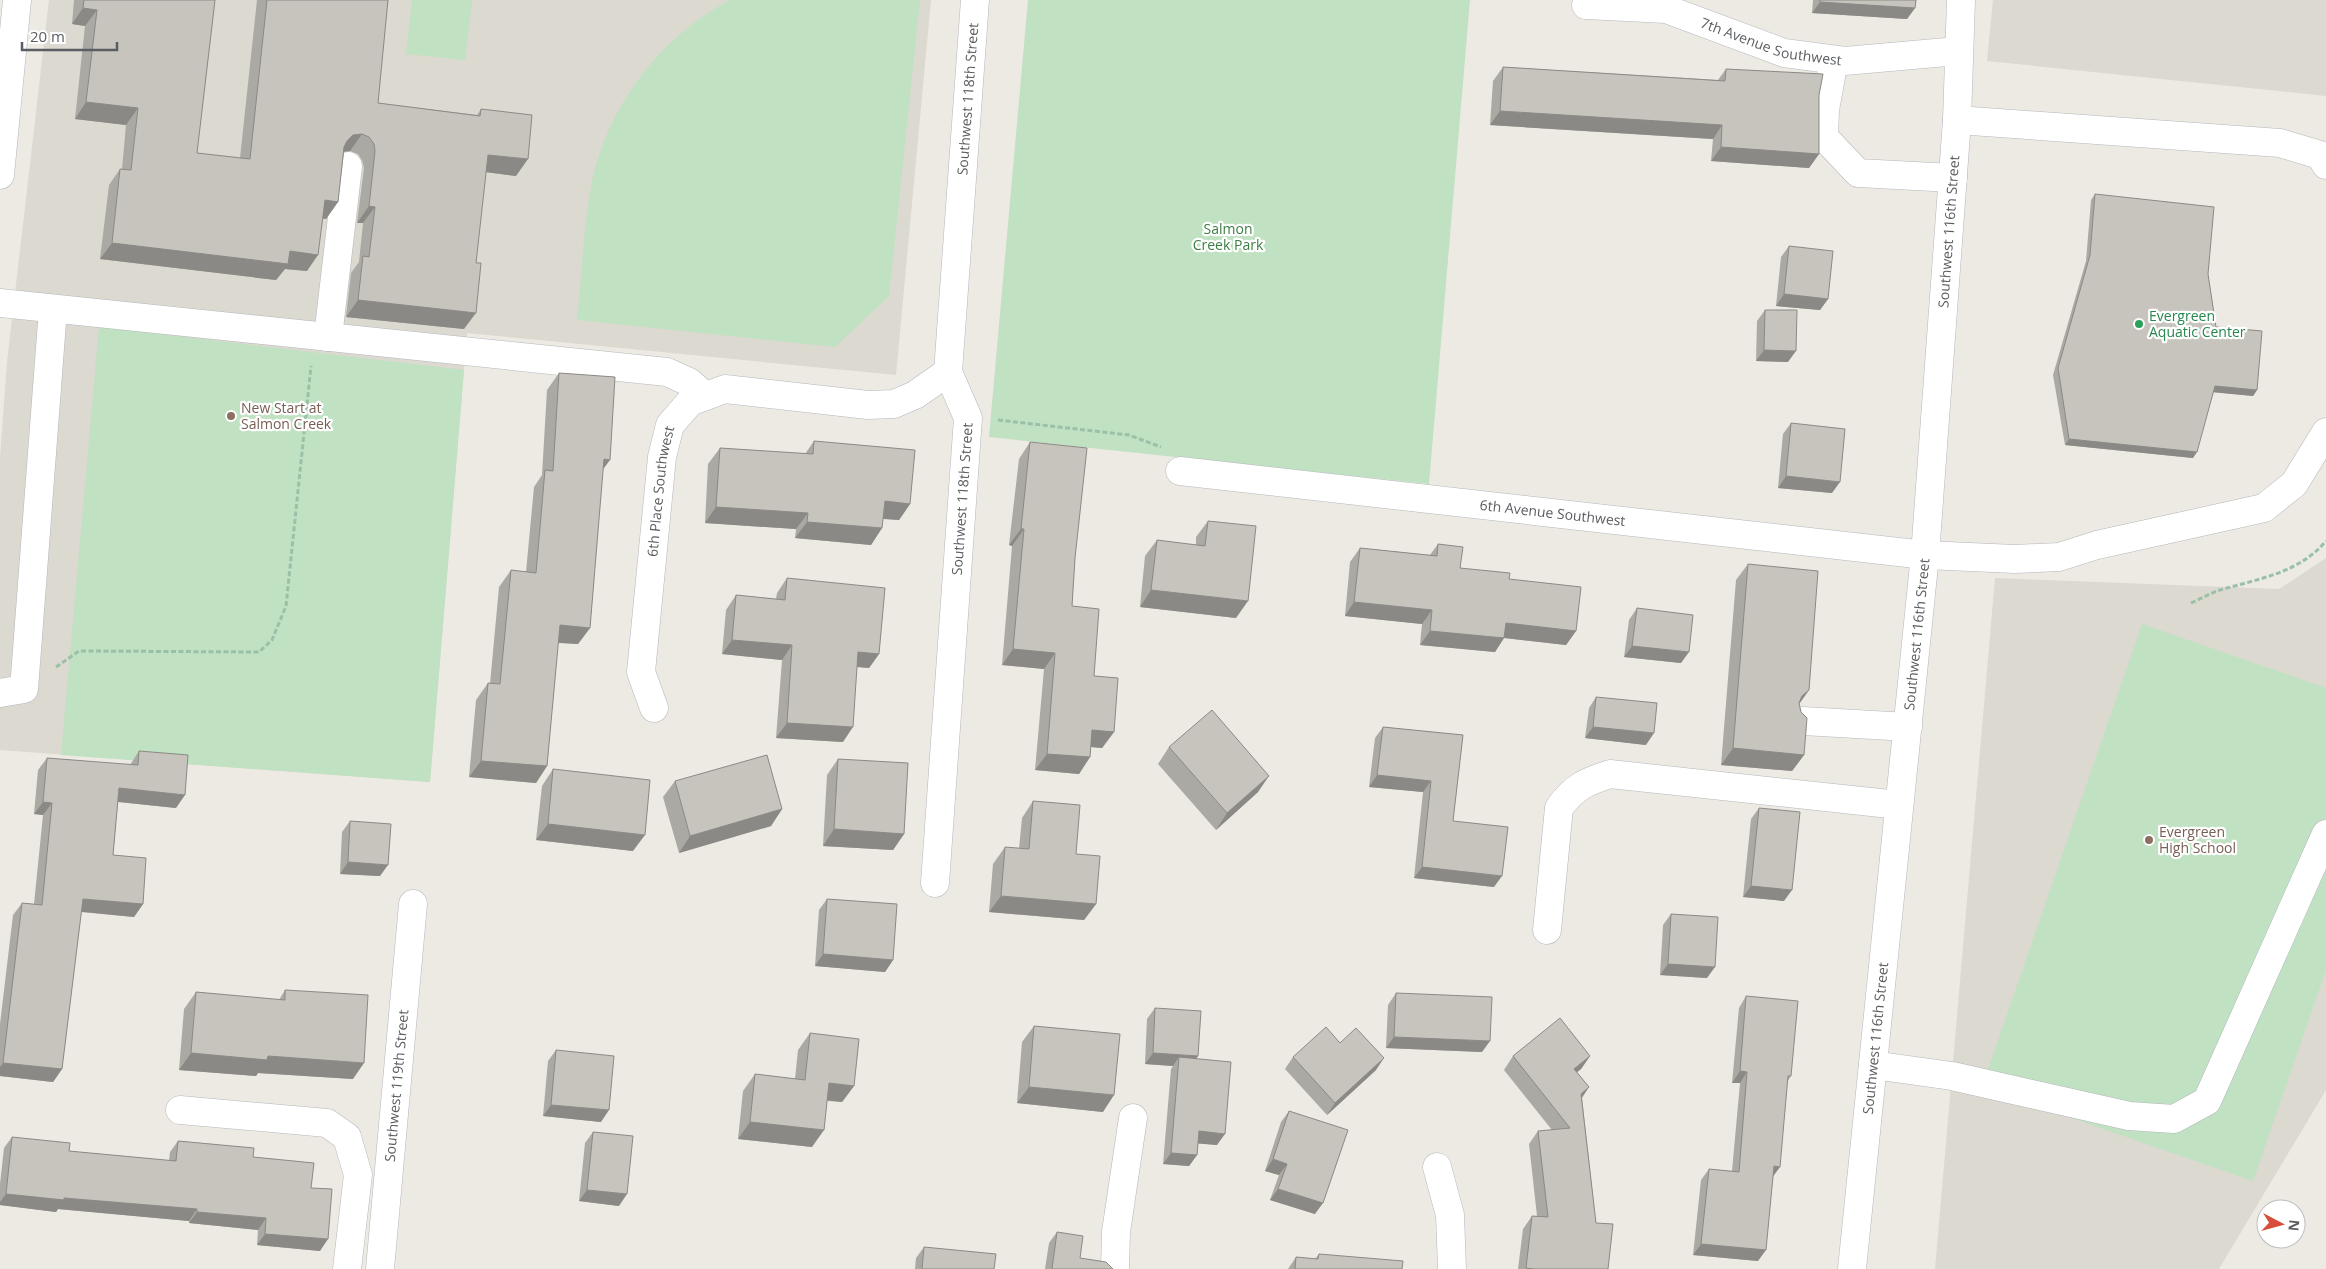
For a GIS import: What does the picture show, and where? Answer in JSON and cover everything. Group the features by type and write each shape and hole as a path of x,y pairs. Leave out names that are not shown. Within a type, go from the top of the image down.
{"street":[{"path":"0,175 17,0"},
{"name":"Southwest 118th Street","path":"935,884 968,418 948,372 975,0"},
{"name":"Southwest 116th Street","path":"1852,1269 1925,555 1957,120 1961,0"},
{"name":"7th Avenue Southwest","path":"1586,5 1666,9 1784,53 1834,60 1845,61 1958,51"},
{"path":"1834,60 1825,110 1824,136 1858,173 1953,178"},
{"path":"1957,120 2280,143 2320,155 2326,165"},
{"path":"321,336 348,166"},
{"path":"0,304 667,372 689,382 706,396"},
{"path":"12,691 53,309"},
{"name":"6th Place Southwest","path":"654,708 641,672 662,457 670,424 690,402 725,389 868,405 894,404 915,395 948,372"},
{"name":"6th Avenue Southwest","path":"1180,470 1925,555 2015,559 2059,557 2098,545 2264,508 2294,484 2326,432"},
{"path":"1803,721 1908,726"},
{"path":"1547,930 1559,808 1569,794 1585,782 1610,774 1899,805"},
{"path":"1873,1064 1952,1076 2129,1116 2174,1119 2207,1101 2326,834"},
{"name":"Southwest 119th Street","path":"380,1269 413,904"},
{"path":"180,1110 327,1123 347,1136 358,1174 347,1269"},
{"path":"1115,1269 1116,1232 1133,1118"},
{"path":"1437,1167 1450,1216 1452,1269"}],"path":[{"path":"12,691 79,651 259,652 272,640 286,606 321,336"},
{"path":"968,418 1027,422 1129,435 1162,447"},
{"path":"2191,603 2218,591 2289,569 2319,548 2326,540"}],"shaded area":[{"name":"New Start at Salmon Creek","path":"49,0 931,0 896,375 467,333 430,782 0,750 0,457 7,362"},
{"path":"1993,0 2326,0 2326,96 1987,61"},
{"name":"Evergreen High School","path":"2326,558 2326,1090 2261,1199 2256,1199 2256,1207 2219,1269 1935,1269 1995,578 2279,589"}],"green space":[{"path":"412,0 472,0 465,60 406,54"},
{"path":"730,0 920,0 889,296 835,347 577,320 588,203 598,158 609,130 623,103 659,55 680,34"},
{"name":"Salmon Creek Park","path":"1028,0 1470,0 1429,484 989,437"},
{"path":"99,327 464,370 430,782 61,755"},
{"path":"2142,624 2326,688 2326,970 2253,1181 1982,1087"}],"building":[{"path":"84,0 215,0 197,153 250,159 267,0 388,0 378,103 480,116 481,109 532,115 528,159 488,155 476,263 481,263 476,313 358,300 363,256 369,257 375,207 369,206 375,151 374,144 369,137 362,134 353,135 344,147 338,202 325,200 318,255 290,251 288,264 112,243 120,169 131,170 138,108 86,102 97,10 83,8"},
{"path":"1820,0 1916,0 1915,8 1820,2"},
{"path":"1503,67 1725,81 1726,69 1823,74 1819,95 1819,154 1721,147 1722,125 1500,111"},
{"name":"Evergreen Aquatic Center","path":"2095,194 2214,207 2208,274 2216,327 2262,331 2257,390 2215,386 2197,452 2069,439 2058,368 2090,255"},
{"path":"1789,246 1833,251 1828,299 1784,294"},
{"path":"1765,310 1797,310 1796,351 1764,350"},
{"path":"559,373 615,377 610,460 604,459 590,628 560,625 547,766 481,761 488,683 500,684 511,570 536,573 545,470 553,471"},
{"path":"1791,423 1845,429 1840,482 1786,476"},
{"path":"814,441 915,450 910,504 885,501 882,528 807,522 808,513 716,507 720,448 813,454"},
{"path":"1030,442 1087,448 1075,558 1072,606 1099,609 1094,676 1118,678 1114,732 1092,730 1090,757 1047,754 1055,653 1013,649 1024,529 1021,529"},
{"path":"1208,521 1256,526 1248,601 1151,590 1157,540 1205,546"},
{"path":"1438,544 1463,547 1460,568 1510,573 1509,579 1581,587 1576,631 1506,623 1504,638 1430,631 1432,610 1354,602 1360,548 1437,556"},
{"path":"1748,564 1818,571 1809,690 1802,696 1799,703 1801,712 1807,718 1804,755 1733,748"},
{"path":"787,578 885,588 879,654 858,652 853,727 787,723 792,645 732,640 736,595 785,600"},
{"path":"1637,608 1693,615 1689,652 1632,646"},
{"path":"1596,697 1657,703 1654,733 1593,727"},
{"path":"1212,710 1269,776 1227,813 1169,747"},
{"path":"1383,727 1463,735 1453,821 1508,827 1502,876 1422,867 1431,781 1377,775"},
{"path":"139,751 188,755 185,795 119,788 113,855 146,858 143,904 83,899 62,1069 3,1063 22,903 42,905 52,803 43,802 47,758 138,765"},
{"path":"767,755 782,809 690,836 675,781"},
{"path":"838,759 908,763 904,834 834,829"},
{"path":"553,769 650,780 645,835 548,824"},
{"path":"1033,801 1080,805 1076,854 1100,856 1096,904 1001,896 1005,847 1029,849"},
{"path":"1759,808 1800,812 1792,890 1751,886"},
{"path":"350,821 391,824 388,865 348,862"},
{"path":"827,899 897,904 893,960 823,954"},
{"path":"1671,914 1718,917 1715,967 1668,964"},
{"path":"285,990 368,995 364,1063 268,1056 267,1060 191,1053 196,992 285,1000"},
{"path":"1396,993 1492,997 1490,1041 1394,1037"},
{"path":"1746,996 1798,1001 1791,1076 1788,1076 1780,1167 1774,1166 1766,1250 1701,1244 1709,1169 1739,1172 1747,1072 1740,1071"},
{"path":"1155,1008 1201,1011 1198,1056 1153,1053"},
{"path":"1560,1018 1590,1056 1574,1069 1589,1087 1581,1094 1596,1223 1613,1224 1608,1269 1526,1268 1532,1216 1548,1217 1538,1131 1570,1128 1513,1056"},
{"path":"1034,1026 1120,1034 1114,1095 1029,1087"},
{"path":"1326,1027 1340,1043 1356,1028 1384,1058 1335,1103 1293,1057"},
{"path":"810,1033 859,1039 854,1086 829,1083 824,1130 750,1122 755,1074 805,1080"},
{"path":"556,1050 614,1056 609,1110 551,1105"},
{"path":"1179,1057 1231,1062 1225,1134 1199,1131 1197,1155 1171,1153"},
{"path":"1289,1111 1348,1130 1323,1203 1278,1189 1287,1164 1273,1159"},
{"path":"593,1132 633,1136 627,1194 587,1190"},
{"path":"12,1137 70,1143 69,1151 176,1161 178,1141 254,1148 253,1157 314,1163 311,1188 332,1189 328,1239 265,1234 266,1218 197,1212 197,1209 6,1194"},
{"path":"1057,1232 1083,1236 1080,1258 1106,1262 1113,1269 1052,1269"},
{"path":"924,1247 996,1254 994,1269 922,1269"},
{"path":"1319,1254 1403,1261 1402,1269 1295,1269 1296,1257 1318,1259"}],"place":[{"name":"Evergreen Aquatic Center","path":"2139,324"},
{"name":"New Start at Salmon Creek","path":"231,416"},
{"name":"Evergreen High School","path":"2149,840"}]}
